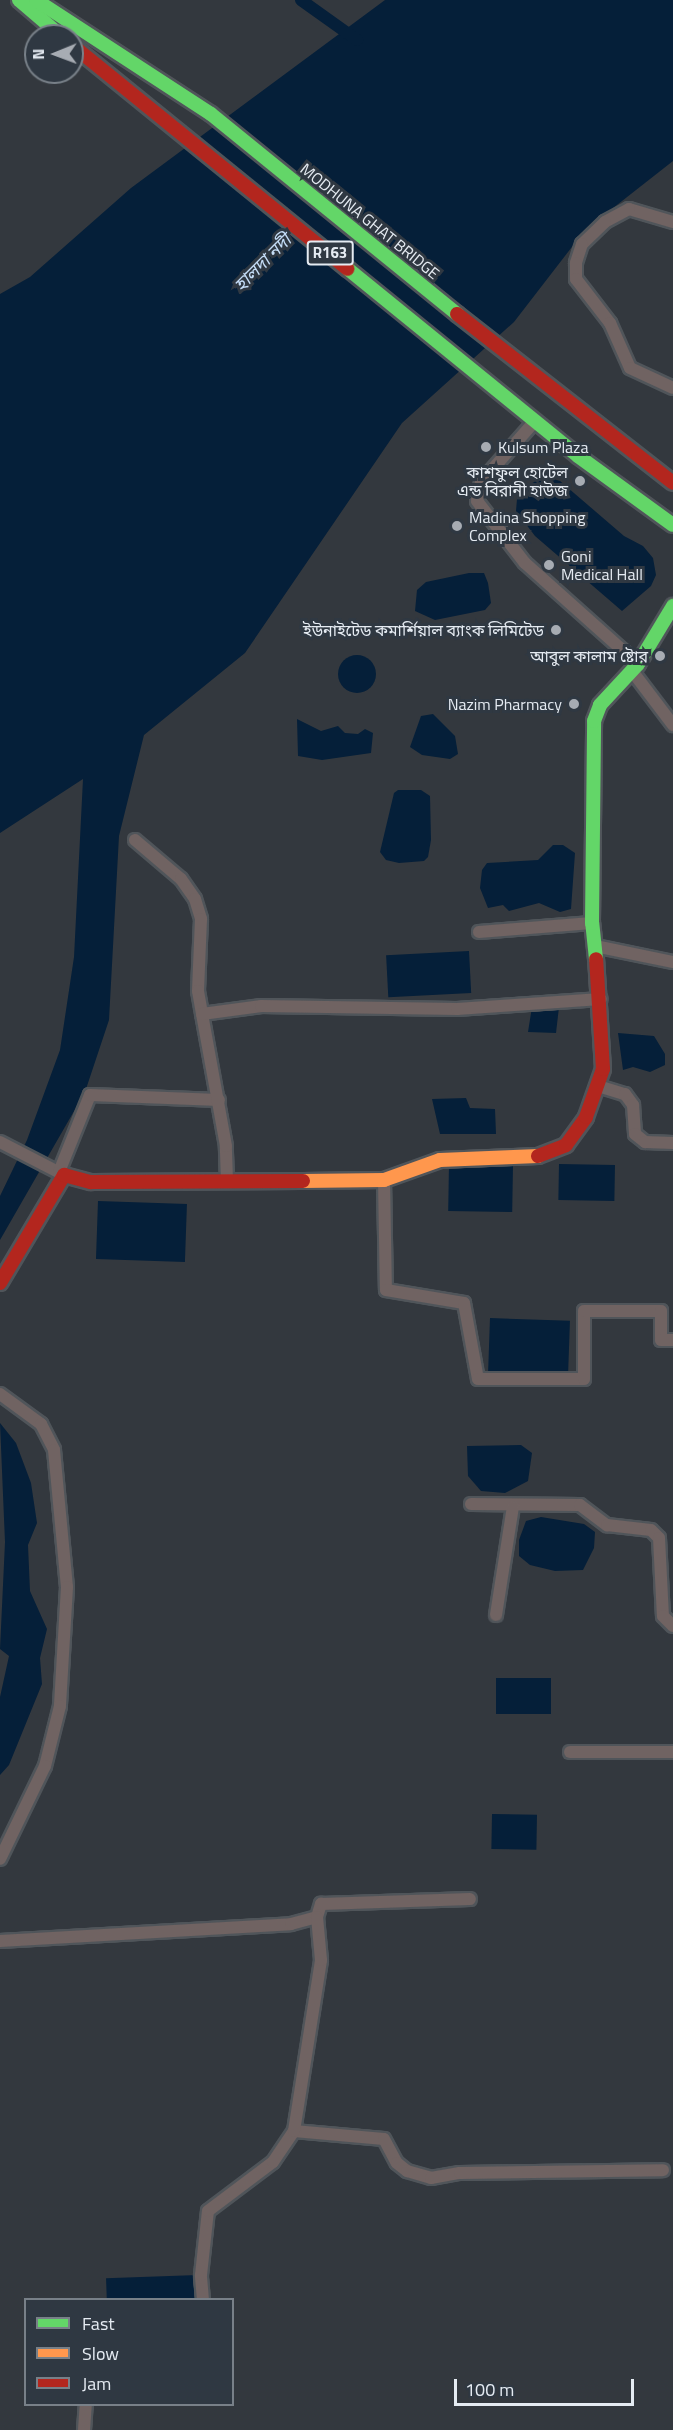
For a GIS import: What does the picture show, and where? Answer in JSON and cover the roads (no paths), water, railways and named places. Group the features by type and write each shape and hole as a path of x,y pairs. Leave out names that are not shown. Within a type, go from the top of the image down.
{"main road":[{"path":"19,0 47,24"},
{"name":"MODHUNA GHAT BRIDGE","path":"36,0 212,114 515,361 673,483"},
{"name":"R163","path":"84,55 535,421 673,525"},
{"path":"0,1283 58,1172 91,1182 384,1180 440,1160 534,1157 559,1151 586,1117 598,1086 604,1048 592,923 594,721 600,705 635,668 673,606"}],"street":[{"path":"670,216 629,208 604,222 582,244 576,279 610,323 630,368 673,388"},
{"path":"535,421 481,482 477,501 525,563 635,668 673,725"},
{"path":"135,840 180,879 195,899 201,920 198,991 219,1100 227,1182"},
{"path":"479,932 592,923"},
{"path":"595,946 673,962"},
{"path":"202,1014 261,1006 457,1009 601,999"},
{"path":"598,1086 625,1094 633,1105 635,1134 645,1142 673,1143"},
{"path":"0,1142 58,1172 90,1095 219,1100"},
{"path":"384,1180 386,1290 464,1303 477,1378 584,1378 584,1311 662,1311 661,1340 673,1340"},
{"path":"0,1394 41,1424 54,1450 67,1587 57,1716 45,1766 0,1859"},
{"path":"471,1504 513,1507 580,1504 607,1525 651,1530 659,1538 663,1616 673,1626"},
{"path":"496,1615 513,1507"},
{"path":"570,1752 673,1752"},
{"path":"203,2298 201,2275 208,2211 273,2162 294,2131 321,1960 317,1917 321,1904 470,1899"},
{"path":"0,1941 291,1924 317,1917"},
{"path":"294,2131 384,2139 397,2163 407,2171 431,2178 460,2173 663,2170"},
{"path":"84,2430 86,2406"}],"water":[{"name":"হালদা নদী","path":"385,0 673,0 673,161 585,230 514,322 402,423 245,653 144,735 119,836 109,1020 85,1092 0,1240 0,1196 27,1140 60,1050 74,957 83,779 0,833 0,294 30,277 131,188"},
{"path":"544,476 560,481 624,536 643,546 653,558 656,575 651,586 622,611 535,536 516,511 517,499 526,487"},
{"path":"469,573 484,573 491,603 485,610 435,620 415,611 417,590 426,582"},
{"path":"357,655 371,660 376,674 371,688 357,693 343,688 338,674 343,660"},
{"path":"433,714 455,736 458,754 450,759 422,755 410,747 421,716"},
{"path":"297,719 321,731 338,726 345,733 358,734 365,729 373,733 371,753 322,760 298,756"},
{"path":"398,790 421,790 430,796 431,840 428,857 424,861 399,863 386,860 380,852 394,793"},
{"path":"553,845 563,845 575,853 571,909 560,912 539,903 509,911 503,905 488,908 480,888 482,870 487,863 538,860"},
{"path":"469,951 471,993 388,997 386,955"},
{"path":"532,1007 559,1007 556,1033 528,1032"},
{"path":"618,1033 654,1036 665,1054 665,1065 650,1072 633,1067 623,1070"},
{"path":"466,1098 470,1108 495,1109 496,1134 440,1134 432,1099"},
{"path":"559,1164 615,1165 614,1201 558,1200"},
{"path":"449,1165 513,1166 512,1212 448,1211"},
{"path":"98,1201 187,1204 185,1262 96,1259"},
{"path":"490,1318 570,1321 568,1374 488,1371"},
{"path":"0,1423 16,1443 31,1483 37,1523 28,1545 30,1591 47,1629 40,1658 42,1684 9,1765 0,1775 0,1697 9,1656 0,1649 5,1542"},
{"path":"521,1445 532,1453 528,1481 505,1493 481,1491 468,1476 467,1446"},
{"path":"541,1517 584,1524 595,1532 594,1548 583,1570 555,1571 530,1565 519,1556 519,1540 526,1521"},
{"path":"496,1678 551,1678 551,1714 496,1714"},
{"path":"492,1814 537,1815 536,1850 491,1849"},
{"path":"198,2275 199,2298 107,2298 106,2278"}],"waterway":[{"path":"301,0 357,40"}],"place":[{"name":"Kulsum Plaza","path":"486,447"},
{"name":"কাশফুল হোটেল এন্ড বিরানী হাউজ","path":"580,481"},
{"name":"Madina Shopping Complex","path":"457,526"},
{"name":"Goni Medical Hall","path":"549,565"},
{"name":"ইউনাইটেড কমার্শিয়াল ব্যাংক লিমিটেড","path":"556,630"},
{"name":"আবুল কালাম ষ্টোর","path":"660,656"},
{"name":"Nazim Pharmacy","path":"574,704"}]}
